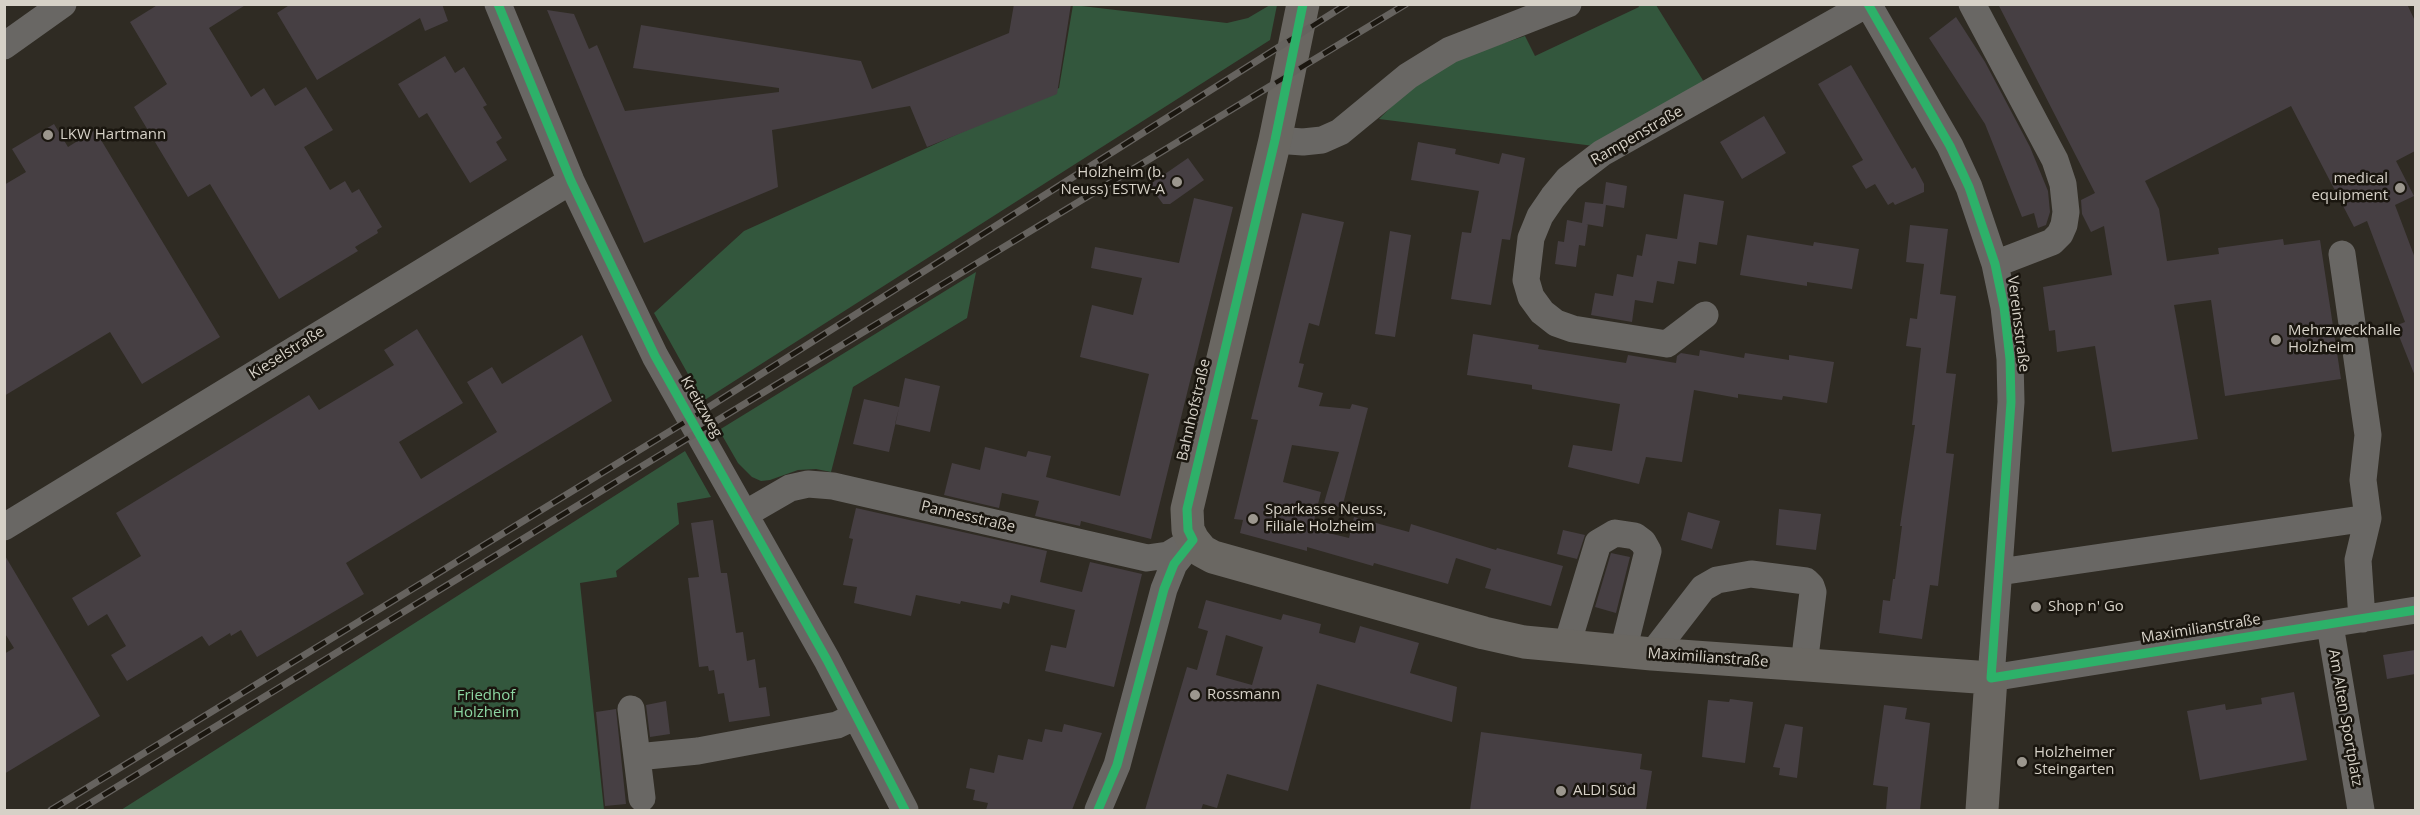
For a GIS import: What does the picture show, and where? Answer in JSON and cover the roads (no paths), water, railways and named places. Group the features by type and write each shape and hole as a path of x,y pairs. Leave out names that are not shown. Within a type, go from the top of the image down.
{"main road":[{"name":"Bahnhofstraße","path":"1193,540 1188,530 1186,509 1275,140 1303,4"},
{"name":"Maximilianstraße","path":"1193,540 1202,551 1213,558 1524,642 1991,678"},
{"name":"Vereinsstraße","path":"1982,810 1991,678"}],"street":[{"path":"4,46 63,4"},
{"name":"Kreitzweg","path":"498,4 571,181 655,356 745,514 905,810"},
{"path":"1275,140 1303,142 1322,140 1340,132 1408,76 1450,50 1568,4"},
{"name":"Vereinsstraße","path":"1868,4 1950,146 1969,186 1995,264 2004,307 2010,359 2011,402 1991,678"},
{"name":"Rampenstraße","path":"1705,315 1667,344 1573,329 1556,323 1542,312 1531,297 1526,280 1531,238 1540,216 1552,197 1568,179 1602,153 1868,4"},
{"path":"1972,4 2055,160 2063,184 2066,212 2060,234 2052,242 1995,264"},
{"name":"Kieselstraße","path":"4,527 571,181"},
{"path":"2342,254 2368,435 2363,480 2368,518 2358,560 2362,619"},
{"name":"Pannesstraße","path":"745,514 790,488 808,484 833,486 1147,558 1168,555 1193,540"},
{"path":"1999,572 2368,518"},
{"path":"1567,645 1598,543 1604,537 1615,533 1635,536 1643,542 1648,551 1638,652"},
{"path":"1098,810 1117,765 1164,589 1174,564 1193,540"},
{"path":"1638,652 1703,588 1717,580 1750,574 1806,581 1811,586 1813,592 1804,665"},
{"name":"Maximilianstraße","path":"1991,678 2415,610"},
{"name":"Am Alten Sportplatz","path":"2330,625 2361,810"},
{"path":"631,709 642,798"},
{"path":"637,757 698,751 837,725 856,716"}],"railway":[{"path":"51,810 690,419 1347,4"},
{"path":"79,810 1406,4"}],"place":[{"name":"LKW Hartmann","path":"48,135"},
{"name":"Holzheim (b. Neuss) ESTW-A","path":"1177,182"},
{"name":"medical equipment","path":"2400,188"},
{"name":"Mehrzweckhalle Holzheim","path":"2276,340"},
{"name":"Sparkasse Neuss, Filiale Holzheim","path":"1253,519"},
{"name":"Shop n' Go","path":"2036,607"},
{"name":"Rossmann","path":"1195,695"},
{"name":"Holzheimer Steingarten","path":"2022,762"},
{"name":"ALDI Süd","path":"1561,791"}],"park label":[{"name":"Friedhof Holzheim","path":"486,704"}]}
